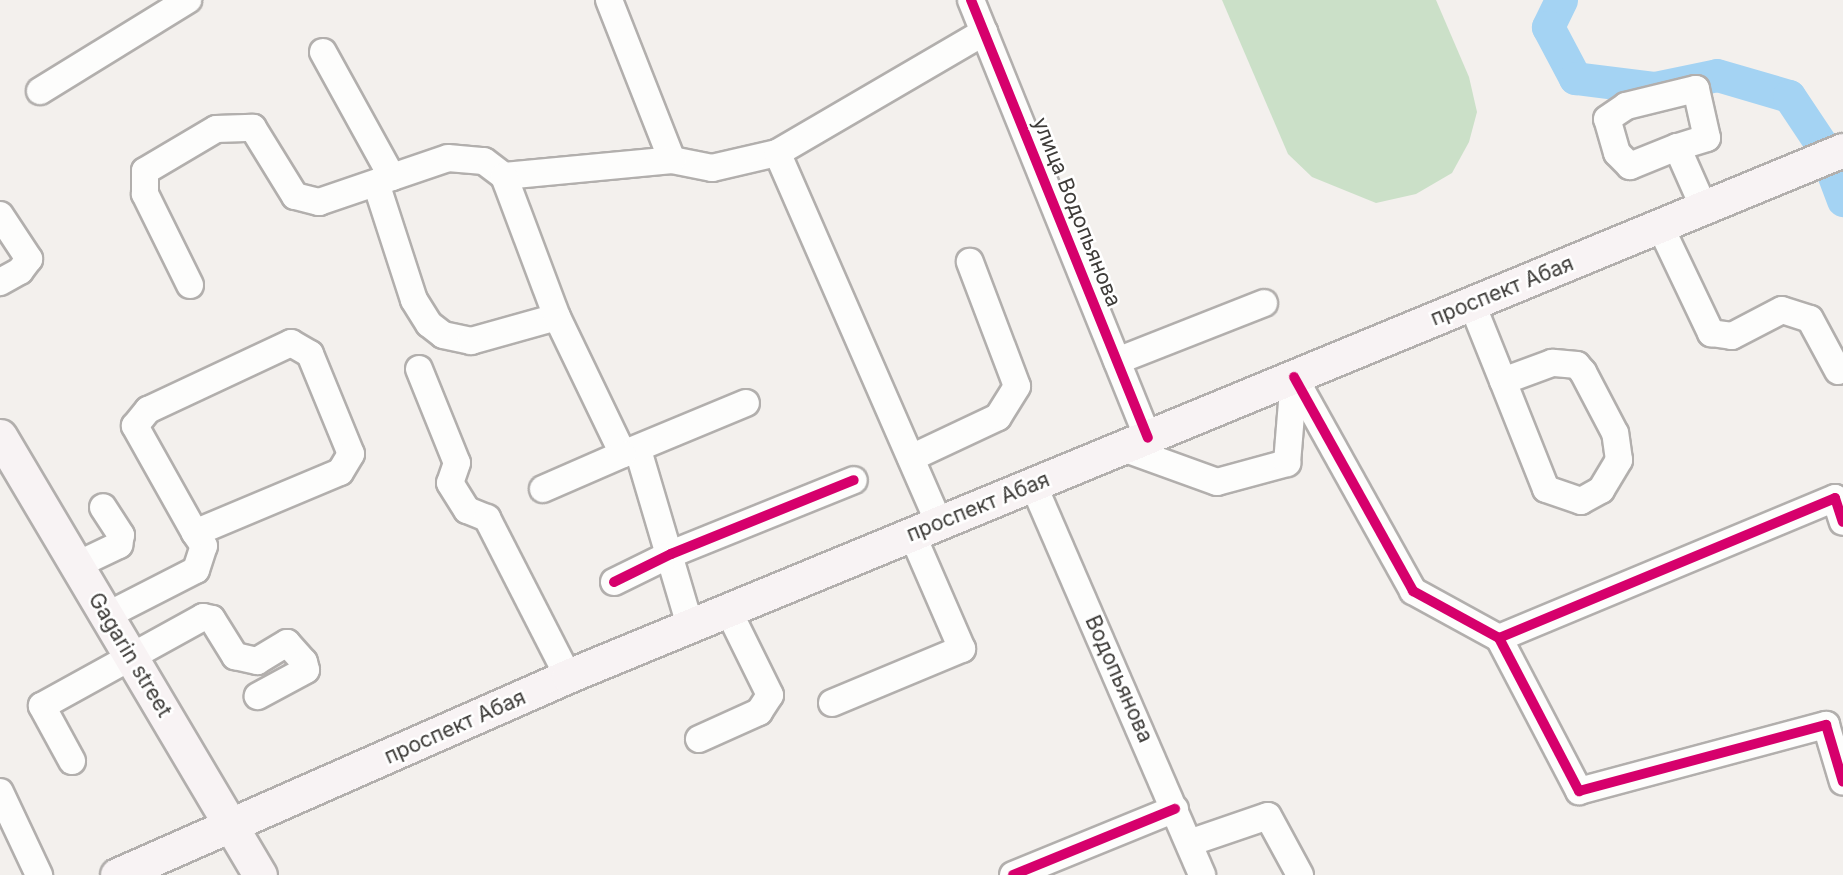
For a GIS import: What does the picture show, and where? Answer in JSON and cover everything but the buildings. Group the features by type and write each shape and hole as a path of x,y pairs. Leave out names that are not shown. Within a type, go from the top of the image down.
{"main road":[{"name":"проспект Абая","path":"117,875 233,827 568,676 1843,150"},
{"name":"Gagarin street","path":"0,436 260,875"}],"street":[{"path":"40,91 188,0"},
{"path":"609,0 672,160"},
{"name":"улица Водопьянова","path":"971,0 1117,361 1136,443"},
{"path":"504,176 672,160 712,168 777,153 984,32"},
{"path":"323,52 384,180 414,300 429,324 443,335 471,341 557,317"},
{"path":"190,285 145,194 145,171 216,129 253,128 295,196 319,202 448,158 484,161 504,176 557,317 631,452 671,554 690,626"},
{"path":"1678,147 1703,208"},
{"path":"777,153 911,458 926,528 962,649 832,703"},
{"path":"0,215 29,259 20,271 0,282"},
{"path":"1660,226 1711,333 1732,336 1782,310 1810,319 1838,371"},
{"path":"911,458 998,417 1017,386 970,262"},
{"path":"1117,361 1265,303"},
{"path":"1472,304 1546,489 1581,500 1601,490 1619,460 1615,433 1577,365 1552,363 1503,381"},
{"path":"106,616 196,570 204,546 195,533 135,426 148,410 291,343 310,354 351,454 340,472 195,533"},
{"path":"419,369 457,463 450,482 467,510 487,518 568,676"},
{"path":"1136,443 1217,482 1287,463 1294,377"},
{"path":"1294,377 1413,591 1499,638 1579,791 1826,725 1843,782"},
{"path":"543,489 746,403"},
{"path":"614,582 671,554 854,480"},
{"name":"Водопьянова","path":"1033,484 1202,875"},
{"path":"1499,638 1835,498 1843,522"},
{"path":"77,565 119,545 121,535 103,507"},
{"path":"699,739 758,712 770,695 728,610"},
{"path":"72,761 42,706 203,617 212,619 235,656 257,661 287,643 306,670 258,696"},
{"path":"0,792 39,875"},
{"path":"1013,875 1175,809"},
{"path":"1189,843 1268,816 1300,875"}],"green space":[{"path":"1222,0 1436,0 1469,77 1477,112 1469,142 1452,173 1416,194 1376,203 1312,177 1288,154"}],"waterway":[{"path":"1561,0 1548,27 1575,78 1655,88 1717,75 1789,96 1823,147 1843,200"}],"cycle path":[{"path":"971,0 1148,438"},
{"path":"1294,377 1413,591 1499,638 1579,791 1826,725 1843,782"},
{"path":"614,582 671,554 854,480"},
{"path":"1499,638 1835,498 1843,522"},
{"path":"1013,875 1175,809"}]}
